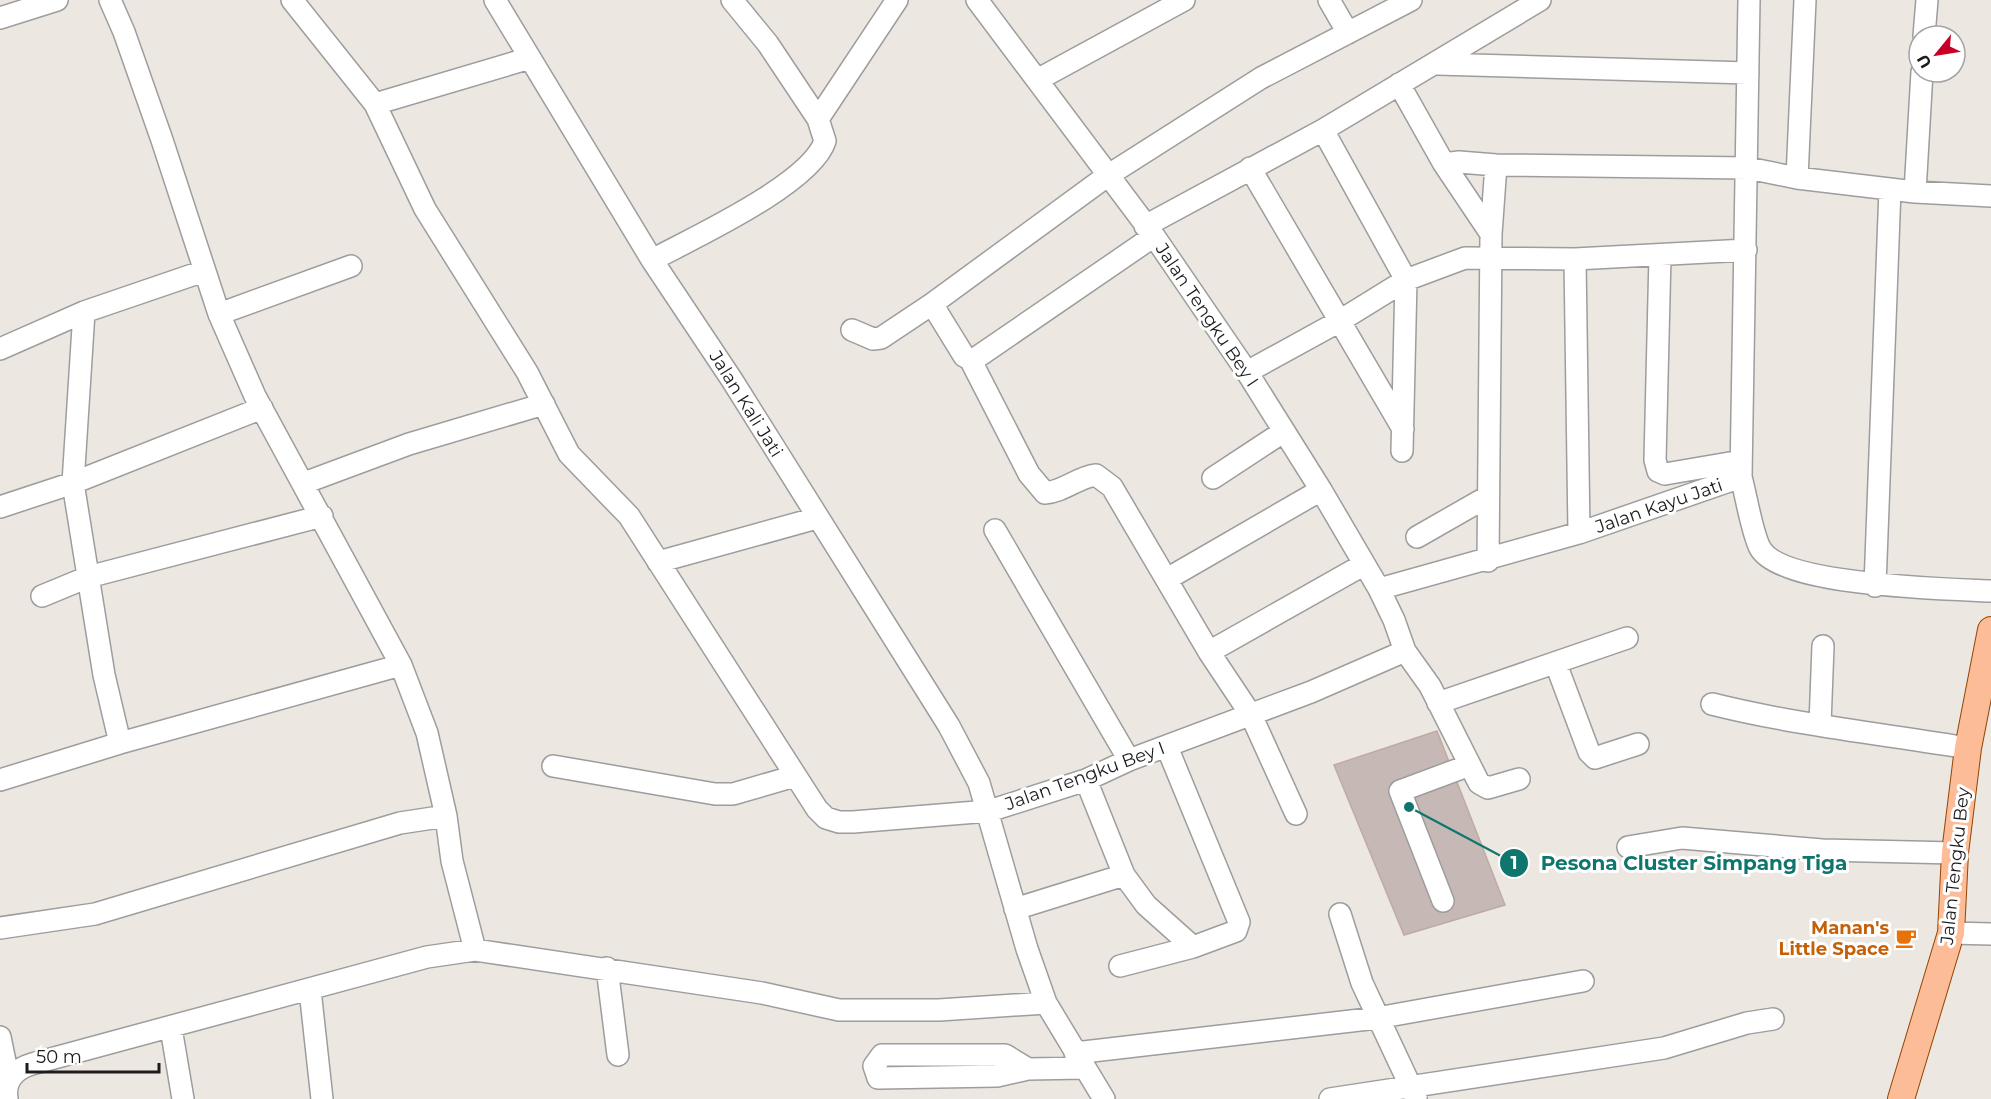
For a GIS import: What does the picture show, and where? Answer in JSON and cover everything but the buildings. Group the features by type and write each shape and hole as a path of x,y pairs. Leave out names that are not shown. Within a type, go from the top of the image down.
{"main road":[{"name":"Jalan Tengku Bey","path":"1901,1099 1951,933 1955,854 1968,748 1991,630"}],"street":[{"path":"0,18 57,0"},
{"path":"110,0 124,32 162,140 219,314 262,408 401,665 427,733 446,816 452,861 475,950"},
{"path":"292,0 375,104 425,209 544,404 569,454 629,516 731,671 817,809 826,818 838,822 989,811"},
{"name":"Jalan Kali Jati","path":"495,0 652,260 732,380 949,726 980,783 989,811"},
{"path":"652,260 778,190 799,173 823,148 824,131 818,119 768,44 732,0"},
{"path":"818,119 897,0"},
{"name":"Jalan Tengku Bey I","path":"977,0 1150,231 1247,372 1321,490 1379,589 1394,620 1405,651 1438,703 1479,783 1488,788 1519,779"},
{"path":"1329,0 1348,33"},
{"path":"852,330 873,339 881,338 932,304 1107,176 1261,78 1411,0"},
{"path":"969,359 996,346 1150,231 1250,168 1323,130 1437,64 1540,0"},
{"path":"1660,256 1655,460 1658,471 1665,474 1741,469 1748,168 1749,0"},
{"path":"1797,178 1805,0"},
{"path":"1925,24 1927,0"},
{"path":"1036,80 1172,3"},
{"path":"375,104 530,58"},
{"path":"1437,64 1509,68 1748,73"},
{"path":"1399,84 1444,164 1491,234"},
{"path":"1915,192 1921,84"},
{"path":"1323,130 1406,280 1402,451"},
{"path":"1444,164 1459,162 1496,165 1748,168 1797,178 1915,192 1991,196"},
{"path":"1488,561 1491,234 1496,165"},
{"path":"1250,168 1338,322 1404,429"},
{"path":"1875,586 1890,189"},
{"path":"1247,372 1338,322 1406,280 1465,258 1575,259 1746,250"},
{"path":"1575,259 1579,533"},
{"path":"219,314 351,266"},
{"path":"0,349 84,312 204,271"},
{"path":"932,304 964,356 969,359 1029,474 1039,487 1045,493 1053,493 1088,476 1104,478 1112,487 1209,652 1251,716 1296,814"},
{"path":"84,312 73,483 104,675 120,743"},
{"path":"304,483 410,444 544,404"},
{"path":"0,507 73,483 262,408"},
{"path":"1212,478 1283,432"},
{"name":"Jalan Kayu Jati","path":"1379,589 1488,561 1579,533 1741,469 1760,548 1772,560 1787,567 1875,586 1991,591"},
{"path":"1167,579 1321,490"},
{"path":"1417,537 1487,497"},
{"path":"42,596 88,577 322,516"},
{"path":"658,562 817,518"},
{"path":"995,530 1129,760"},
{"path":"1209,652 1363,565"},
{"path":"1438,703 1627,638"},
{"path":"1821,724 1823,646"},
{"name":"Jalan Tengku Bey I","path":"1104,1099 1046,1002 1015,909 989,811 1086,780 1129,760 1251,716 1405,651"},
{"path":"1556,664 1589,752 1595,758 1638,744"},
{"path":"0,780 120,743 401,665"},
{"path":"1712,704 1786,721 1821,724 1968,748"},
{"path":"1120,966 1193,947 1236,932 1239,922 1167,747"},
{"path":"1443,902 1400,791 1470,765"},
{"path":"553,766 715,794 733,794 795,776"},
{"path":"1086,780 1125,875 1146,905 1193,947"},
{"path":"0,928 95,914 400,823 446,816"},
{"path":"1628,847 1682,838 1822,850 1955,854"},
{"path":"1015,909 1125,875"},
{"path":"1340,914 1362,982 1414,1093"},
{"path":"1951,933 1991,934"},
{"path":"8,1090 21,1067 427,957 475,950 762,993 839,1010 939,1010 1046,1002"},
{"path":"607,968 618,1055"},
{"path":"1028,1069 1005,1055 882,1055 874,1065 878,1078 998,1076 1080,1060 1377,1017 1582,981"},
{"path":"310,990 322,1099"},
{"path":"1330,1099 1414,1093 1664,1048 1747,1023 1773,1019"},
{"path":"171,1028 183,1099"},
{"path":"0,1037 8,1090"}],"place":[{"name":"Pesona Cluster Simpang Tiga","path":"1409,807"},
{"name":"Manan's Little Space","path":"1906,938"}]}
